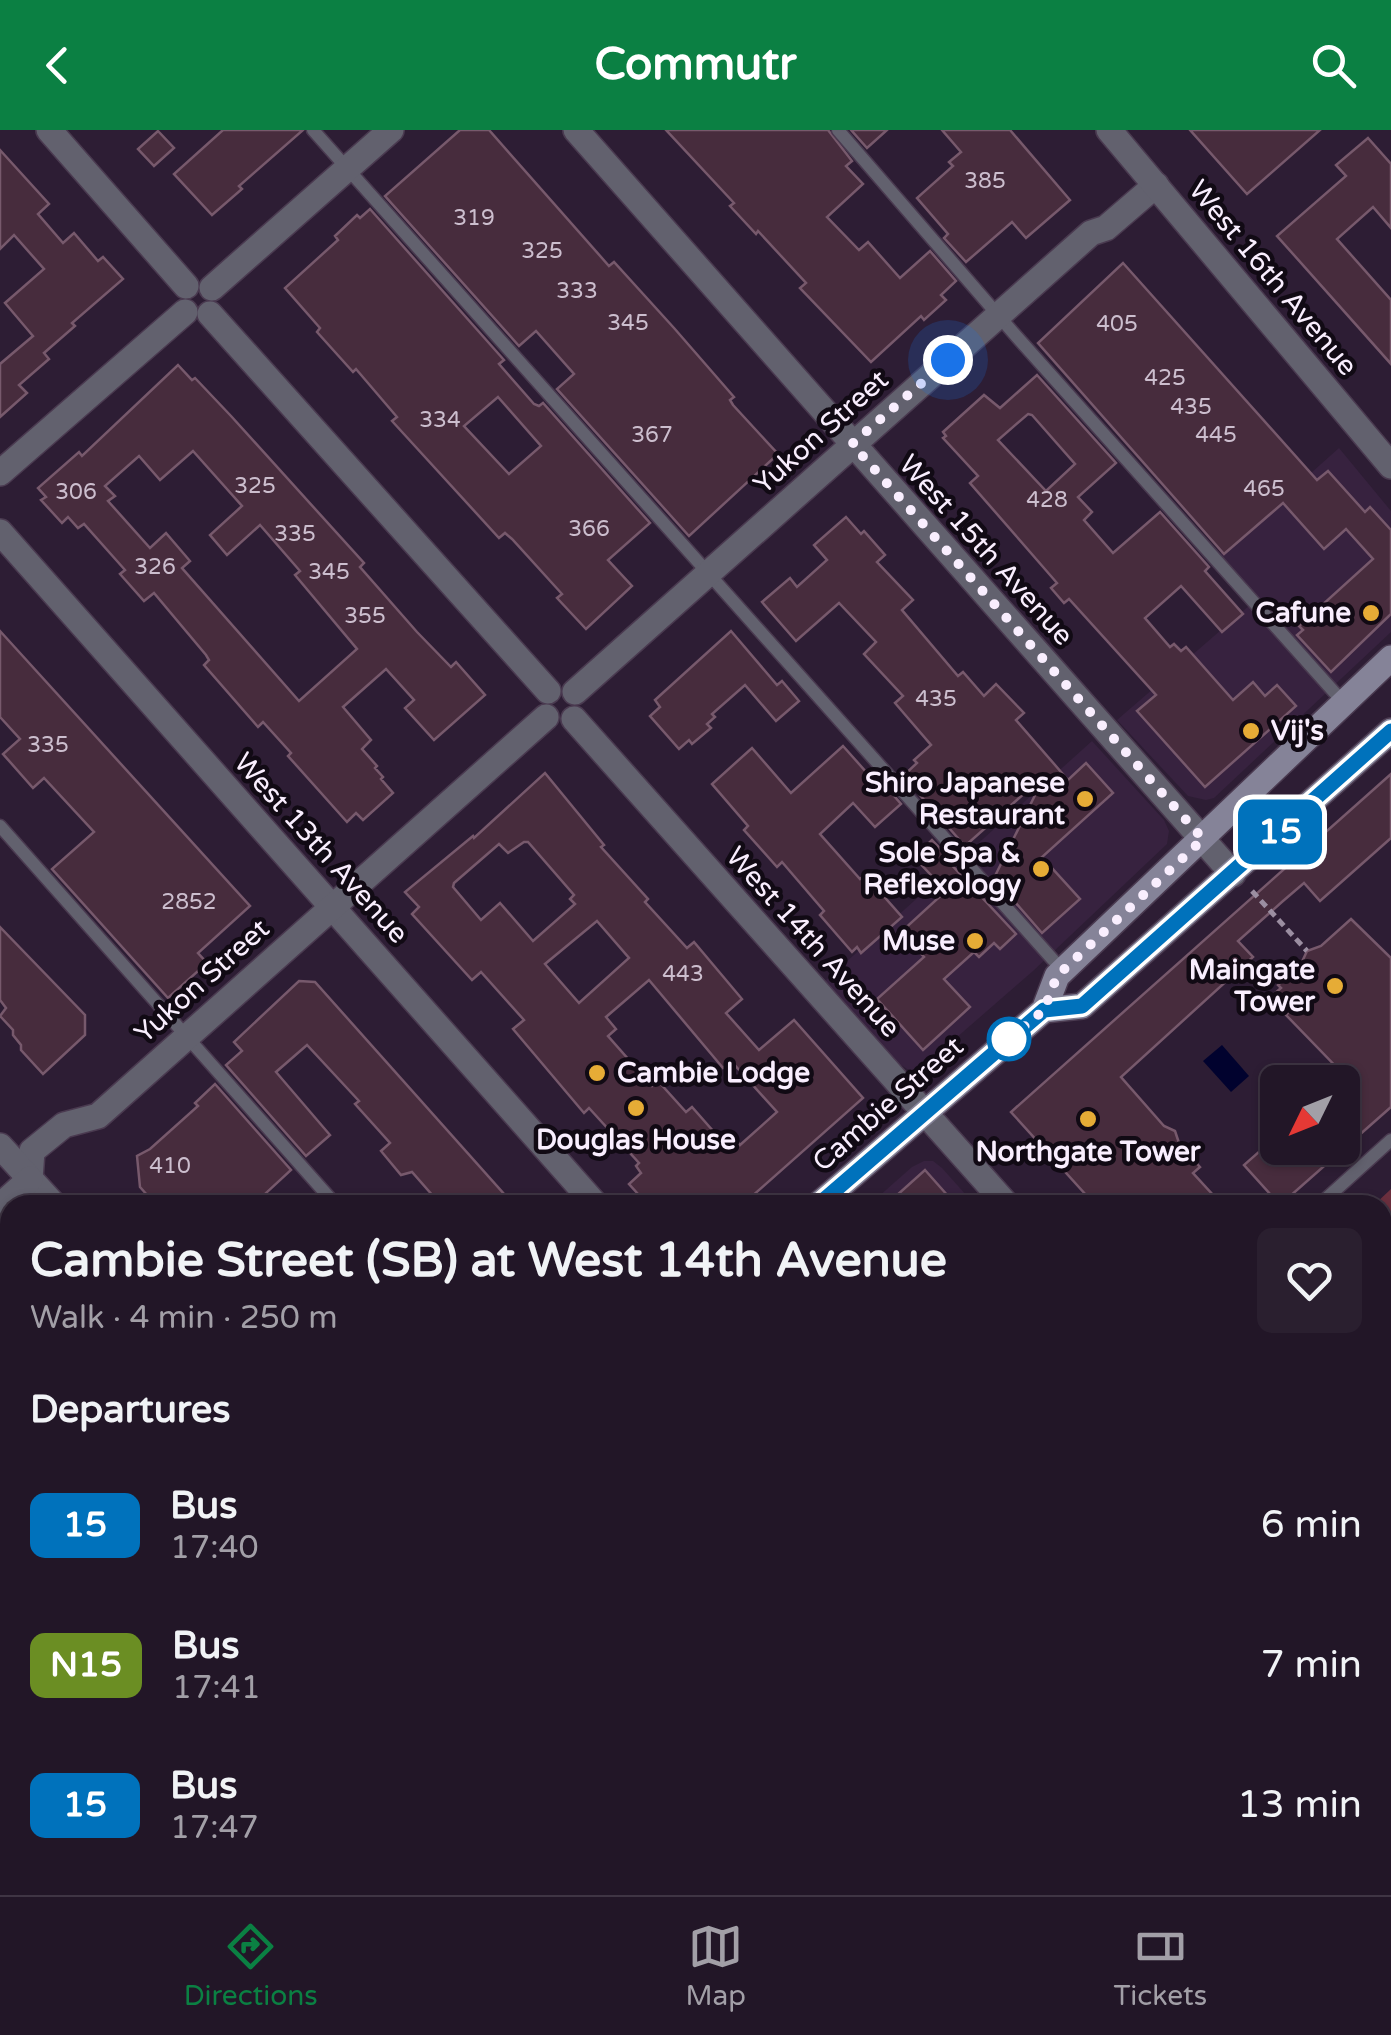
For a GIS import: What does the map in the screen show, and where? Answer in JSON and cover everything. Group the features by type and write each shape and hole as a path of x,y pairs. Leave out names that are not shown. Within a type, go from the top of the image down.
{"main road":[{"name":"Cambie Street","path":"829,1195 1044,1010 1057,976 1391,658"},
{"name":"Cambie Street","path":"1044,1010 1082,1006 1241,881 1391,731"}],"street":[{"path":"50,130 548,690"},
{"path":"0,473 391,130"},
{"name":"West 15th Avenue","path":"576,130 1241,881"},
{"name":"West 16th Avenue","path":"1109,130 1383,451"},
{"name":"Yukon Street","path":"575,692 1091,233 1106,228 1156,185"},
{"name":"West 13th Avenue","path":"0,532 587,1195"},
{"path":"559,686 575,692 580,709 574,720 563,724 546,718 542,700 548,690 559,686"},
{"name":"Yukon Street","path":"12,1195 30,1179 32,1152 64,1125 98,1116 546,718"},
{"name":"West 14th Avenue","path":"574,720 998,1195"},
{"path":"0,1146 45,1195"}],"lane":[{"path":"313,130 1063,971"},
{"path":"838,130 1343,702"},
{"path":"0,826 327,1195"},
{"path":"1330,1195 1391,1140"}],"path":[{"path":"1241,881 1308,951"}],"shaded area":[{"path":"1339,448 1391,511 1391,632 1214,798 1188,796 1117,720 1258,598 1220,554"},
{"path":"1092,741 1164,820 1169,831 1167,844 1033,971 925,1065 907,1069 825,981"},
{"path":"933,1161 966,1195 880,1195 912,1167"}],"water":[{"path":"1222,1045 1249,1076 1231,1092 1203,1061"}],"building":[{"path":"223,130 303,130 212,215 174,174"},
{"path":"460,130 489,130 609,266 614,262 674,328 734,397 730,400 733,405 778,454 689,536 557,389 574,374 536,331 519,346 385,196"},
{"path":"666,130 828,130 852,161 846,166 863,184 827,217 859,250 868,242 900,278 930,251 956,281 941,295 946,300 924,320 921,316 871,362 800,288 806,283 730,206 734,203"},
{"path":"851,130 887,130 867,148"},
{"path":"942,130 1010,130 1070,200 1026,238 1012,222 966,262 917,198 953,166 949,162 961,152"},
{"path":"1190,130 1320,130 1247,194"},
{"path":"158,131 174,148 154,166 138,149"},
{"path":"1368,138 1391,164 1391,228 1373,207 1337,239 1391,300 1391,364 1277,236 1346,176 1336,165"},
{"path":"0,150 49,204 38,214 63,243 74,233 98,261 103,257 123,279 44,353 49,359 19,385 27,393 0,417 0,364 33,336 5,303 44,269 14,235 0,249"},
{"path":"370,209 504,360 499,364 534,404 543,403 650,523 608,560 632,586 586,629 557,598 562,594 512,539 505,533 499,538 392,421 397,417 356,369 353,372 317,332 320,328 285,288 338,240 335,236 357,215 360,218","holes":["498,397 541,446 509,474 464,426"]},
{"path":"1123,263 1317,480 1328,471 1365,512 1370,507 1391,530 1391,614 1331,672 1297,635 1303,630 1299,626 1373,559 1346,529 1324,549 1283,503 1224,554 1038,343"},
{"path":"178,365 231,416 364,563 360,567 417,632 451,667 456,662 485,695 434,740 405,708 414,700 386,669 343,707 371,740 362,749 393,793 363,820 356,813 347,822 263,722 258,727 204,665 209,660 206,655 154,593 144,601 120,574 125,570 84,524 78,528 68,517 62,523 41,500 46,497 38,488 79,452 82,456","holes":["193,451 242,506 210,535 227,555 260,525 300,571 295,575 357,649 299,701 182,568 190,561 166,533 150,548 108,501 115,496 105,486 139,456 160,480"]},
{"path":"1037,375 1116,463 1078,497 1092,512 1084,520 1113,553 1160,512 1209,567 1205,571 1243,614 1222,632 1181,586 1145,618 1170,647 1174,644 1181,651 1186,647 1233,700 1253,682 1265,696 1277,685 1296,706 1205,787 1137,711 1156,695 1069,599 1064,603 1051,588 1057,583 970,483 978,476 943,438 943,432 984,395 1000,408","holes":["1028,414 1075,464 1046,491 998,440"]},
{"path":"846,517 885,555 877,562 913,600 902,610 958,676 963,672 984,696 996,684 1024,713 1016,720 1068,780 1086,763 1113,793 1042,857 1080,899 1042,933 994,878 1045,775 965,846 903,776 931,745 895,703 903,696 864,654 876,642 839,603 796,641 762,602 790,578 797,587 827,560 814,545"},
{"path":"0,631 250,906 198,953 207,963 168,998 52,869 94,832 44,778 33,788 3,754 20,739 0,717"},
{"path":"731,631 777,685 782,681 799,701 776,721 745,685 712,714 715,717 707,724 711,728 679,749 650,716 660,707 655,700"},
{"path":"843,746 884,792 888,789 901,804 875,827 853,803 820,834 860,879 865,875 902,917 861,953 857,947 852,952 820,915 824,911 782,862 777,867 744,830 748,826 712,784 752,748 791,793"},
{"path":"545,773 604,845 601,847 648,899 645,902 687,948 694,942 742,999 726,1013 759,1050 794,1020 863,1098 753,1195 639,1195 629,1184 641,1173 636,1166 639,1163 589,1108 584,1113 513,1029 524,1020 481,972 472,980 412,914 419,907 405,892","holes":["528,842 574,895 570,899 575,904 533,941 500,903 481,920 453,887 499,844 508,853","597,921 629,958 579,1003 545,964","649,980 723,1068 731,1061 777,1112 740,1145 738,1142 729,1149 692,1107 686,1112 658,1081 652,1086 608,1036 616,1029 606,1017"]},
{"path":"1391,774 1391,838 1320,901 1304,883 1283,901 1238,941 1253,957 1121,1077 1164,1126 1175,1131 1179,1143 1200,1167 1193,1173 1213,1195 1086,1195 1011,1112"},
{"path":"932,840 1016,934 1000,949 994,943 979,957 974,952 944,979 970,1007 923,1050 877,999 924,957 901,932 946,891 914,857"},
{"name":"Maingate Tower","path":"1351,919 1391,958 1391,1107 1360,1134 1360,1065 1334,1065 1286,1015 1273,995 1301,964 1307,951 1321,946"},
{"path":"0,927 85,1015 85,1035 43,1074 21,1050 13,1030 0,1016 6,1008 0,1000"},
{"path":"299,981 315,982 505,1195 432,1195 412,1172 401,1175 381,1151 390,1143 355,1104 359,1101 307,1045 276,1072 330,1135 306,1156 226,1065 242,1051 234,1042"},
{"path":"215,1084 291,1170 264,1195 147,1195 140,1187 137,1156 198,1106 195,1103"},
{"name":"Maingate Tower","path":"1260,1151 1260,1165 1325,1165 1291,1195 1271,1195 1244,1165"},
{"path":"925,1170 947,1195 897,1195"}],"bus line":[{"name":"15","path":"829,1195 1044,1010 1082,1006 1391,731"}],"place":[{"name":"Cafune","path":"1371,613"},
{"name":"Vij's","path":"1251,731"},
{"name":"Shiro Japanese Restaurant","path":"1085,799"},
{"name":"Sole Spa & Reflexology","path":"1041,869"},
{"name":"Muse","path":"975,941"},
{"name":"Maingate Tower","path":"1335,986"},
{"name":"Cambie Lodge","path":"597,1073"},
{"name":"Douglas House","path":"636,1108"},
{"name":"Northgate Tower","path":"1088,1119"}],"route":[{"path":"948,360 852,444 1203,839 1057,976 1044,1010 1000,1047 1009,1039"}]}
